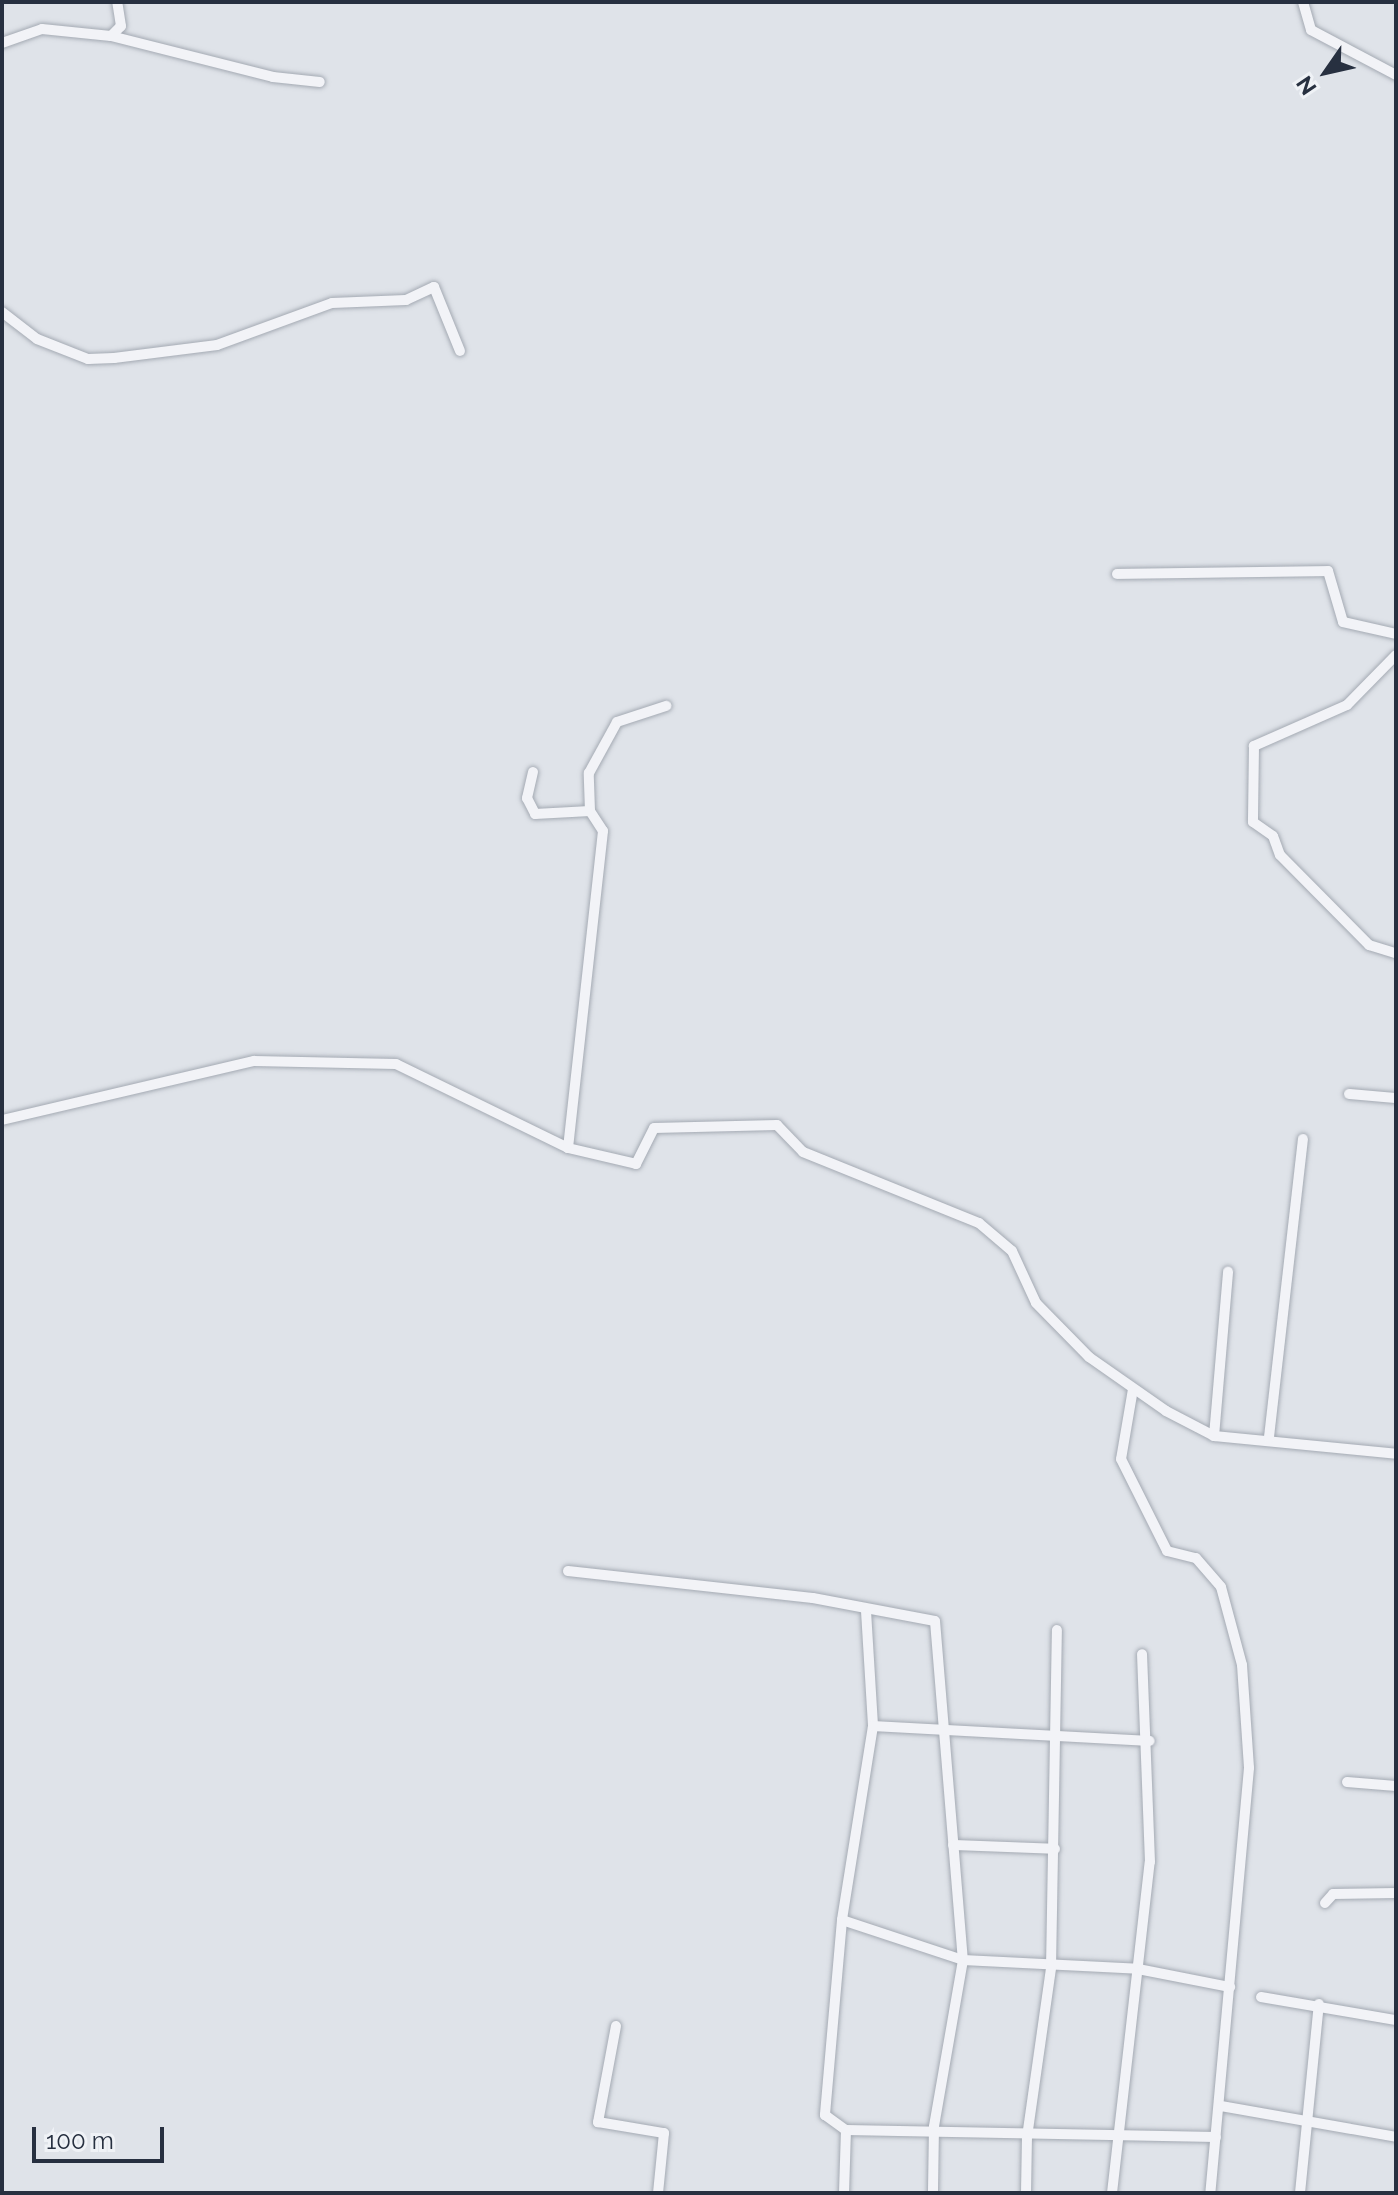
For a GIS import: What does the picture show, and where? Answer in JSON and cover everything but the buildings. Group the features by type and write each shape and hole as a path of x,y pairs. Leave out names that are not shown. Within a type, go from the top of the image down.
{"street":[{"path":"111,36 121,26 117,2"},
{"path":"1303,2 1311,30 1396,75"},
{"path":"2,43 51,29 111,36 273,77 320,82"},
{"path":"2,312 37,339 88,359 114,358 217,345 332,303 406,300 434,287 460,351"},
{"path":"1117,574 1328,571 1343,622 1396,634"},
{"path":"1396,655 1347,705 1254,746 1253,822 1273,836 1280,855 1369,945 1396,953"},
{"path":"568,1148 603,831 590,811 589,773 617,722 666,706"},
{"path":"533,772 527,798 535,814 590,811"},
{"path":"2,1120 254,1061 396,1064 568,1148 636,1164 654,1128 786,1128 803,1152 979,1223 1012,1251 1036,1303 1133,1389 1214,1436 1269,1437 1396,1454"},
{"path":"1349,1094 1396,1098"},
{"path":"1269,1437 1303,1139"},
{"path":"1214,1436 1228,1272"},
{"path":"1133,1389 1121,1459 1167,1551 1196,1558 1221,1587 1242,1665 1249,1768 1221,2106 1210,2193"},
{"path":"568,1571 813,1598 866,1611 935,1621 963,1960 934,2127 933,2193"},
{"path":"866,1611 873,1726 842,1920 825,2115 846,2130 934,2127 1027,2137 1116,2131 1216,2137"},
{"path":"1026,2193 1027,2137 1051,1968 1055,1849 1052,1730 1057,1630"},
{"path":"1112,2193 1116,2131 1150,1862 1150,1741 1142,1654"},
{"path":"873,1726 1052,1730 1150,1741"},
{"path":"1347,1782 1396,1786"},
{"path":"953,1845 1055,1849"},
{"path":"1325,1903 1333,1894 1396,1893"},
{"path":"842,1920 963,1960 1051,1968 1138,1969 1230,1987"},
{"path":"1261,1997 1319,2004 1396,2020"},
{"path":"1300,2193 1319,2004"},
{"path":"616,2026 598,2122 664,2133 658,2193"},
{"path":"1221,2106 1305,2125 1396,2137"},
{"path":"844,2193 846,2130"}]}
